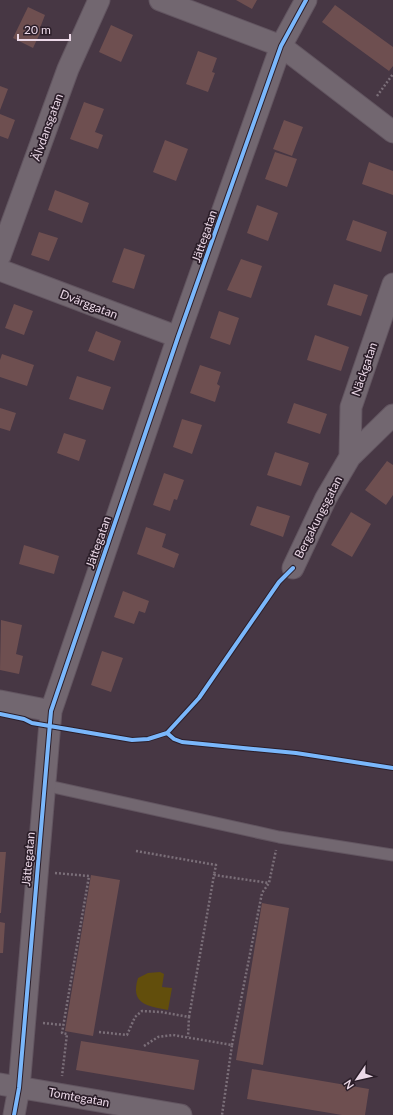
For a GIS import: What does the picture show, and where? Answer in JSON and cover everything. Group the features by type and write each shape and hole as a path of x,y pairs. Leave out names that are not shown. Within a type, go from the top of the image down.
{"street":[{"name":"Älvdansgatan","path":"0,256 68,69 99,0"},
{"path":"160,0 281,46 393,132"},
{"name":"Jättegatan","path":"14,1115 9,1086 37,872 51,711 178,337 281,46 306,0"},
{"name":"Dvärggatan","path":"0,270 178,337"},
{"name":"Näckgatan","path":"350,457 351,407 393,284"},
{"name":"Bergakungsgatan","path":"293,568 326,498 350,457 393,415"},
{"path":"0,701 51,711"},
{"name":"Tomtegatan","path":"9,1086 182,1115"}],"lane":[{"path":"44,785 279,837 393,855"}],"path":[{"path":"366,111 393,74"},
{"path":"222,1115 232,1046 262,893 269,883 279,837"},
{"path":"136,851 216,865 189,1017 188,1037"},
{"path":"37,872 89,876 62,1033 67,1034 60,1094"},
{"path":"214,875 269,883"},
{"path":"99,1032 127,1035 134,1017 142,1011 161,1012 189,1017"},
{"path":"144,1046 158,1037 172,1035 232,1046"}],"shaded area":[{"path":"160,972 164,974 162,987 172,988 168,1010 147,1005 138,998 136,993 138,978 148,973"}],"building":[{"path":"236,0 257,0 252,9"},
{"path":"335,5 393,47 393,66 389,71 322,22"},
{"path":"28,7 45,15 40,28 42,29 33,48 13,38"},
{"path":"111,25 133,35 121,62 99,52"},
{"path":"198,51 217,58 212,72 215,73 208,92 186,84"},
{"path":"0,86 8,89 0,110"},
{"path":"84,102 104,109 95,132 103,135 98,149 70,139"},
{"path":"0,114 15,120 8,139 0,136"},
{"path":"284,120 303,127 292,156 273,149"},
{"path":"165,140 188,149 176,181 153,172"},
{"path":"275,152 297,159 287,187 265,179"},
{"path":"369,162 393,171 393,195 362,184"},
{"path":"55,190 89,203 82,223 48,210"},
{"path":"257,205 278,213 268,241 247,233"},
{"path":"353,220 387,232 381,252 346,240"},
{"path":"39,232 58,238 49,261 31,255"},
{"path":"124,248 145,255 134,289 112,282"},
{"path":"241,259 262,266 251,298 227,290"},
{"path":"334,284 368,295 361,316 327,305"},
{"path":"14,304 33,311 24,335 5,328"},
{"path":"219,311 239,318 230,345 210,338"},
{"path":"96,331 121,341 114,361 88,351"},
{"path":"315,335 349,347 341,371 307,360"},
{"path":"2,354 34,365 27,386 0,377 0,360"},
{"path":"200,365 221,372 217,384 220,386 215,402 190,393"},
{"path":"77,376 111,387 103,410 69,399"},
{"path":"294,403 327,414 320,434 287,423"},
{"path":"0,408 16,413 10,431 0,428"},
{"path":"182,419 202,425 192,454 173,447"},
{"path":"64,433 86,440 79,461 57,453"},
{"path":"275,452 309,463 301,486 267,475"},
{"path":"387,461 393,465 393,495 386,505 365,490"},
{"path":"164,473 184,480 177,500 174,499 170,511 153,505"},
{"path":"257,506 290,516 283,537 250,525"},
{"path":"351,512 371,524 352,557 331,545"},
{"path":"146,527 166,534 162,547 179,554 174,568 137,554"},
{"path":"24,545 59,556 54,574 19,564"},
{"path":"123,591 149,601 145,613 139,611 134,624 114,617"},
{"path":"1,620 22,625 16,654 23,656 19,674 0,670"},
{"path":"102,651 123,658 111,692 91,685"},
{"path":"0,852 6,852 1,913 0,913"},
{"path":"91,875 120,880 93,1036 65,1031"},
{"path":"262,903 289,908 263,1065 236,1060"},
{"path":"0,922 5,923 3,953 0,953"},
{"path":"81,1041 199,1060 194,1090 76,1070"},
{"path":"252,1069 369,1089 365,1115 342,1115 247,1099"}],"cycle path":[{"path":"14,1115 19,1088 51,711 178,337 281,46 306,0"},
{"path":"167,733 199,698 279,582 293,568"},
{"path":"0,714 24,719 32,723 132,740 148,739 167,733 174,739 182,742 296,753 393,768"}]}
